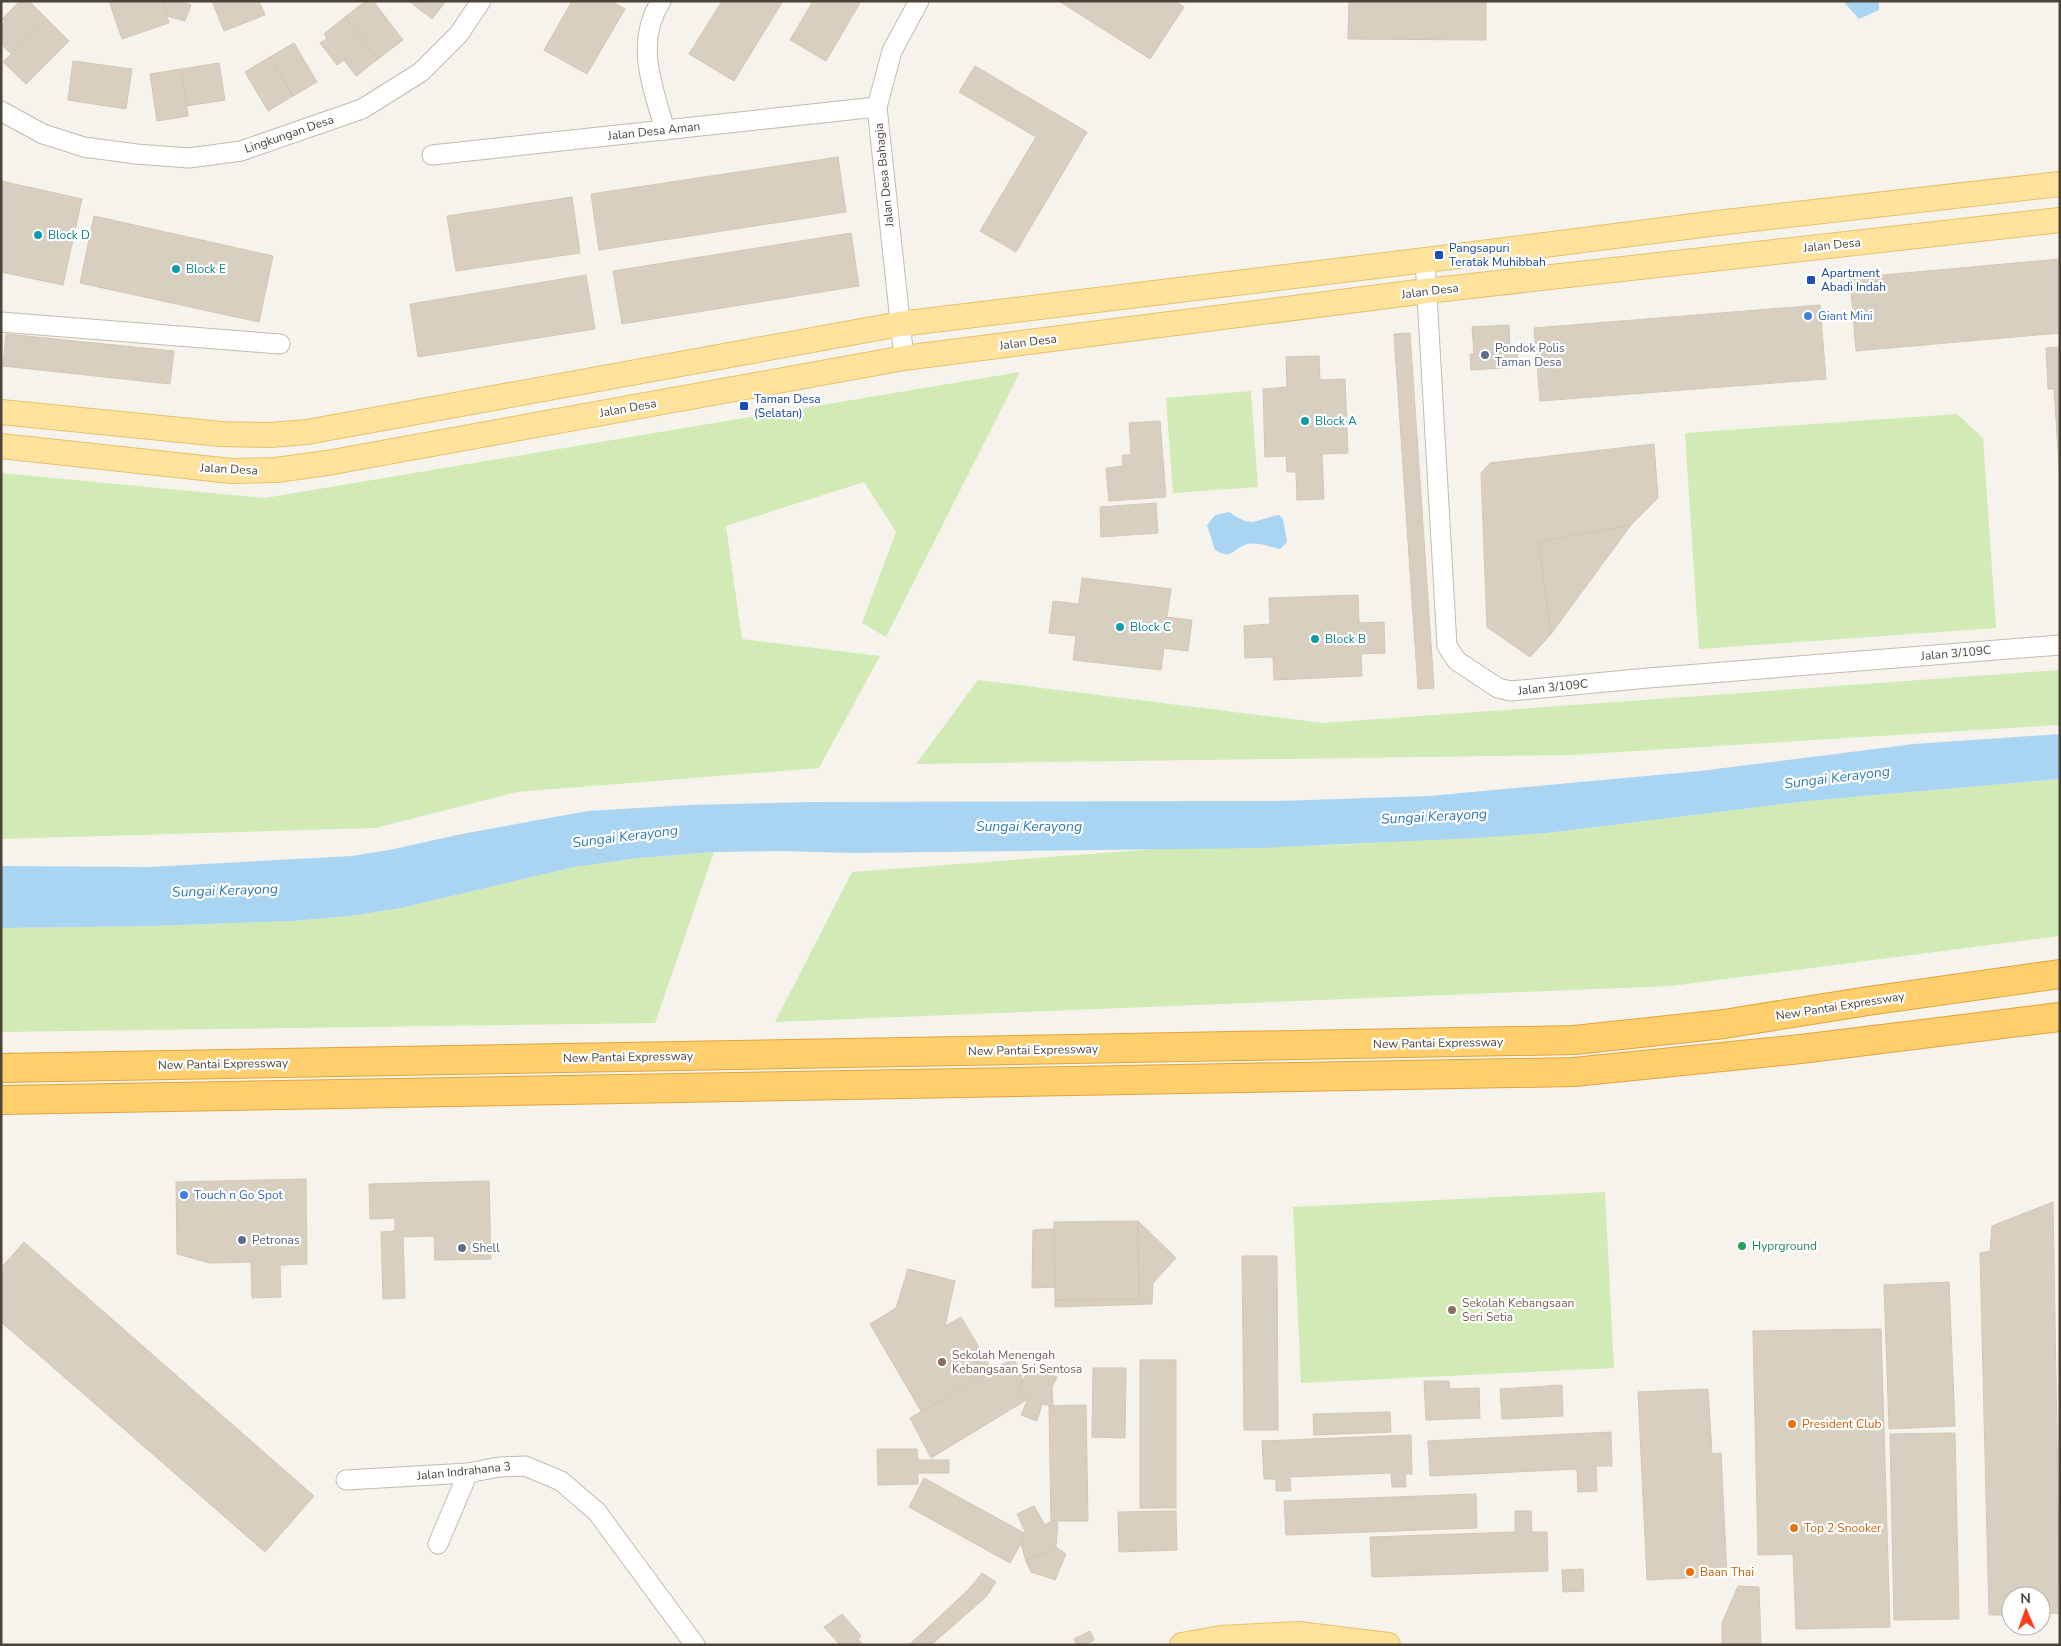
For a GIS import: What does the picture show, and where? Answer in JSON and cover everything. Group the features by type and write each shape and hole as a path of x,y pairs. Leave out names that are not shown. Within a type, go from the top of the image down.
{"highway":[{"name":"New Pantai Expressway","path":"1,1068 1574,1040 1724,1024 1868,1001 2060,974"},
{"path":"1,1100 1574,1072 1801,1048 2060,1017"}],"main road":[{"path":"1,412 221,434 270,435 307,432 900,324 1717,223 2060,184"},
{"name":"Jalan Desa","path":"1,446 231,471 276,470 327,463 904,358 1426,291 2060,220"},
{"path":"1182,1645 1221,1638 1298,1639 1388,1645"}],"street":[{"name":"Lingkungan Desa","path":"1,111 42,134 84,147 188,158 241,151 362,109 421,72 459,34 481,1"},
{"path":"661,1 649,28 646,48 649,72 665,130"},
{"name":"Jalan Desa Bahagia","path":"904,358 877,107 892,50 919,1"},
{"name":"Jalan Desa Aman","path":"432,155 877,107"},
{"name":"Jalan 3/109C","path":"1425,260 1447,646 1457,661 1498,688 1511,691 1648,678 2060,645"},
{"path":"1,322 280,344"},
{"name":"Jalan Indrahana 3","path":"346,1480 468,1474 499,1467 525,1466 561,1481 597,1512 685,1641"},
{"path":"438,1544 468,1474"}],"green space":[{"path":"1020,372 886,637 862,623 896,532 864,482 726,526 742,639 880,656 819,768 517,792 375,828 1,839 1,473 265,498"},
{"path":"1251,391 1258,487 1173,493 1166,398"},
{"path":"1957,414 1983,438 1996,628 1699,649 1685,433"},
{"path":"2060,670 2060,725 1570,755 916,764 978,680 1323,723"},
{"path":"2060,779 2060,936 1671,986 775,1022 852,872 1169,848 1335,845 1547,833 1808,801"},
{"path":"714,852 655,1023 1,1032 1,928 154,926 293,921 350,916 401,908 574,867 639,858"},
{"path":"1605,1192 1614,1368 1301,1383 1293,1207"}],"water":[{"path":"1843,1 1879,1 1879,10 1859,19"},
{"path":"1229,512 1249,522 1279,515 1283,519 1287,542 1280,549 1260,544 1248,544 1230,554 1215,550 1207,525 1215,515"},
{"name":"Sungai Kerayong","path":"2060,734 2060,779 1808,801 1547,833 1261,848 853,853 714,852 639,858 574,867 401,908 350,916 293,921 154,926 1,928 1,866 149,867 352,856 588,811 689,805 810,802 1279,801 1429,796 1700,771 1914,744"}],"building":[{"path":"20,1 29,1 47,19 11,54 1,44 1,26 5,22 2,19"},
{"path":"109,1 162,1 169,23 122,39"},
{"path":"162,1 180,1 191,5 185,21 167,16"},
{"path":"212,1 259,1 265,15 224,31"},
{"path":"366,1 373,1 403,40 378,59 345,17"},
{"path":"409,1 446,1 432,19"},
{"path":"572,1 611,1 625,9 587,74 544,50"},
{"path":"722,1 783,1 734,81 689,54"},
{"path":"813,1 861,1 826,61 790,40"},
{"path":"1059,1 1175,1 1184,7 1150,59"},
{"path":"1349,1 1486,1 1486,40 1348,39"},
{"path":"345,17 378,59 356,76 344,60 337,65 320,43 327,39 324,34"},
{"path":"47,19 69,41 26,84 3,62"},
{"path":"294,43 317,82 293,96 270,57"},
{"path":"270,57 293,96 268,111 245,72"},
{"path":"73,61 132,69 126,109 68,100"},
{"path":"219,63 225,100 187,106 181,69"},
{"path":"975,66 1087,132 1016,252 980,231 1036,137 959,92"},
{"path":"181,69 188,116 157,121 150,74"},
{"path":"838,157 846,212 599,250 591,194"},
{"name":"Block D","path":"1,181 82,199 63,285 1,272"},
{"path":"572,197 580,253 456,271 447,216"},
{"name":"Block E","path":"94,216 273,256 259,322 80,283"},
{"path":"851,233 859,286 622,324 613,271"},
{"path":"2060,259 2060,333 1856,351 1850,278"},
{"path":"586,275 595,329 418,357 410,304"},
{"path":"1820,305 1826,379 1540,401 1534,328"},
{"path":"1509,325 1510,351 1474,354 1472,327"},
{"path":"1410,333 1434,688 1418,689 1394,334"},
{"path":"6,334 174,351 170,384 3,366"},
{"path":"2060,347 2060,482 2054,389 2048,389 2046,348"},
{"path":"1517,351 1518,367 1471,370 1470,354"},
{"name":"Block A","path":"1319,356 1320,380 1345,379 1348,453 1322,454 1324,499 1297,500 1296,472 1287,472 1286,456 1265,457 1263,389 1287,387 1286,357"},
{"path":"1160,421 1166,497 1109,501 1106,468 1123,466 1122,455 1131,455 1129,423"},
{"path":"1654,444 1658,498 1631,525 1539,542 1551,634 1530,657 1487,627 1481,473 1490,463"},
{"path":"1156,503 1158,533 1101,537 1100,507"},
{"path":"1631,525 1551,634 1539,542"},
{"name":"Block C","path":"1082,578 1171,589 1167,617 1192,620 1188,651 1164,648 1161,670 1073,660 1076,636 1049,633 1053,601 1079,604"},
{"name":"Block B","path":"1358,595 1359,623 1384,622 1385,653 1361,654 1362,676 1274,680 1273,657 1245,658 1244,626 1270,624 1269,598"},
{"name":"Petronas","path":"306,1179 307,1264 280,1265 281,1297 252,1298 251,1262 210,1263 177,1254 176,1182"},
{"name":"Shell","path":"489,1181 491,1259 435,1260 434,1236 403,1237 405,1298 383,1299 381,1232 395,1231 395,1218 370,1219 369,1184"},
{"path":"2053,1202 2060,1613 2051,1613 2051,1586 2001,1586 2001,1615 1989,1615 1980,1253 1990,1251 1992,1226"},
{"path":"1138,1221 1139,1299 1055,1300 1054,1222"},
{"path":"1138,1221 1176,1258 1153,1283 1152,1304 1055,1307 1055,1300 1139,1299"},
{"path":"1054,1229 1055,1287 1032,1288 1033,1230"},
{"path":"24,1242 314,1496 265,1552 1,1322 1,1268"},
{"path":"1242,1256 1277,1256 1278,1430 1244,1430"},
{"path":"908,1269 955,1281 945,1326 961,1317 993,1371 921,1411 870,1324 896,1308"},
{"path":"1949,1282 1955,1426 1889,1429 1884,1285"},
{"path":"1881,1329 1890,1627 1796,1629 1793,1554 1758,1555 1753,1331"},
{"path":"1014,1358 1023,1380 1017,1394 1028,1399 931,1458 910,1418"},
{"path":"1140,1360 1176,1360 1176,1508 1140,1508"},
{"path":"1030,1365 1057,1377 1052,1387 1053,1406 1042,1404 1037,1421 1021,1415 1028,1399 1017,1394"},
{"path":"1093,1368 1126,1368 1125,1438 1092,1437"},
{"path":"1424,1381 1449,1381 1450,1389 1479,1388 1480,1418 1426,1420"},
{"path":"1562,1385 1563,1416 1502,1419 1500,1389"},
{"path":"1708,1389 1712,1454 1721,1453 1727,1576 1647,1580 1638,1392"},
{"path":"1086,1405 1088,1521 1051,1521 1049,1406"},
{"path":"1390,1412 1391,1432 1314,1435 1313,1414"},
{"path":"1611,1432 1612,1466 1596,1466 1597,1491 1578,1492 1577,1469 1430,1476 1428,1441"},
{"path":"1955,1433 1959,1619 1894,1620 1890,1434"},
{"path":"1411,1435 1412,1474 1405,1474 1406,1487 1392,1487 1391,1473 1290,1477 1291,1491 1276,1491 1276,1479 1264,1479 1262,1441"},
{"path":"877,1449 917,1449 918,1460 949,1460 949,1473 918,1473 918,1484 878,1485"},
{"path":"924,1478 1026,1534 1010,1563 909,1507"},
{"path":"1476,1494 1477,1528 1286,1535 1284,1501"},
{"path":"1034,1506 1045,1525 1051,1521 1058,1521 1056,1547 1026,1561 1021,1544 1026,1534 1017,1514"},
{"path":"1176,1511 1177,1550 1119,1552 1118,1512"},
{"path":"1515,1511 1531,1511 1532,1532 1547,1532 1548,1571 1372,1577 1370,1537 1515,1532"},
{"path":"1056,1547 1066,1554 1055,1580 1031,1572 1026,1561"},
{"path":"1583,1569 1584,1591 1563,1592 1562,1570"},
{"path":"982,1573 996,1582 986,1597 931,1645 909,1645 968,1590"},
{"path":"1738,1586 1759,1587 1761,1645 1722,1645 1722,1623"},
{"path":"842,1614 861,1636 858,1639 863,1645 840,1645 824,1627"},
{"path":"1090,1631 1094,1640 1085,1645 1077,1645 1074,1639"}],"place":[{"name":"Block D","path":"38,235"},
{"name":"Pangsapuri Teratak Muhibbah","path":"1439,255"},
{"name":"Block E","path":"176,269"},
{"name":"Apartment Abadi Indah","path":"1811,280"},
{"name":"Giant Mini","path":"1808,316"},
{"name":"Pondok Polis Taman Desa","path":"1485,355"},
{"name":"Taman Desa (Selatan)","path":"744,406"},
{"name":"Block A","path":"1305,421"},
{"name":"Block C","path":"1120,627"},
{"name":"Block B","path":"1315,639"},
{"name":"Touch n Go Spot","path":"184,1195"},
{"name":"Petronas","path":"242,1240"},
{"name":"Hyprground","path":"1742,1246"},
{"name":"Shell","path":"462,1248"},
{"name":"Sekolah Kebangsaan Seri Setia","path":"1452,1310"},
{"name":"Sekolah Menengah Kebangsaan Sri Sentosa","path":"942,1362"},
{"name":"President Club","path":"1792,1424"},
{"name":"Top 2 Snooker","path":"1794,1528"},
{"name":"Baan Thai","path":"1690,1572"}]}
